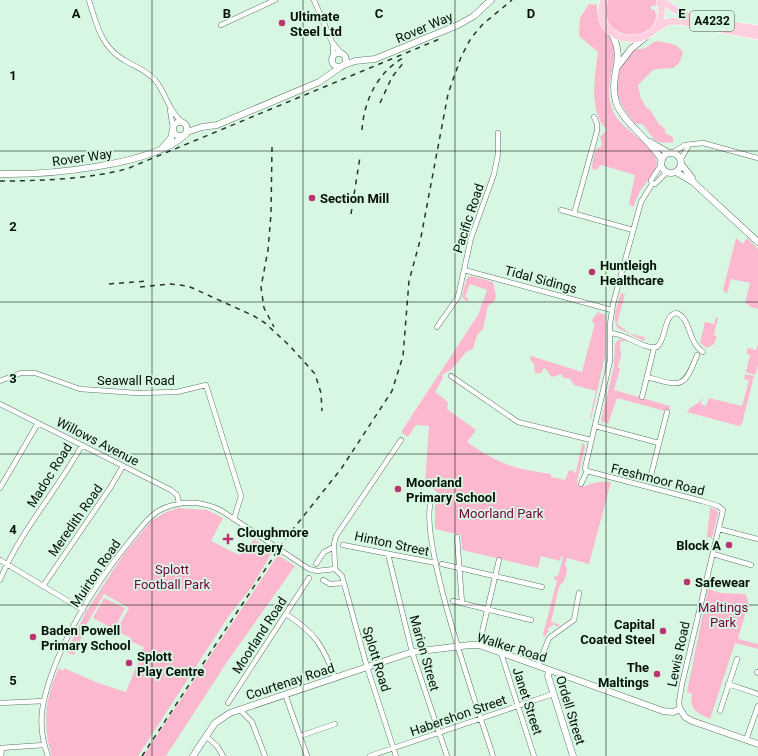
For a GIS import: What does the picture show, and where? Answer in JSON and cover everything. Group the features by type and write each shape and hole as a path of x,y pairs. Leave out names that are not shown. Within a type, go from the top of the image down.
{"main road":[{"path":"604,0 602,12 607,26"},
{"name":"A4232","path":"653,31 661,16 661,0"},
{"name":"A4232","path":"661,0 668,6 685,15 758,29"},
{"name":"A4232","path":"607,26 615,35 627,39 637,39 667,22 683,22 758,36"}],"street":[{"path":"89,0 99,30 109,47 118,56 152,77 159,85 170,108 187,126 186,133 177,135 173,129 170,108"},
{"path":"259,0 262,5"},
{"path":"220,24 275,0"},
{"path":"314,0 332,42 346,60 343,65 337,66 333,59 332,42"},
{"name":"Rover Way","path":"0,174 41,173 130,160 174,144 186,133 202,127 217,125 315,84 343,65 375,59 458,25 474,16 491,0"},
{"path":"607,26 617,44 618,66 614,81 616,103 625,118 650,142 670,153 676,154 692,178 693,182"},
{"path":"618,66 631,48 653,31"},
{"path":"328,76 333,59 337,53 360,61"},
{"path":"574,214 597,132 597,124 594,117"},
{"path":"163,147 171,138 173,129 177,122 183,122"},
{"name":"Rover Way","path":"183,122 202,127"},
{"name":"Pacific Road","path":"437,327 457,299 473,232 494,174 498,154 498,133"},
{"path":"650,142 667,172"},
{"path":"581,484 586,471 585,468 591,440 610,361 612,310 641,202 652,184 651,180 662,162 670,153 685,145 697,143 709,144 758,158"},
{"path":"676,172 689,145"},
{"path":"652,184 655,184 667,172 676,172 693,182 758,242"},
{"path":"561,210 633,230"},
{"name":"Tidal Sidings","path":"464,270 612,310"},
{"path":"642,394 654,348 663,341 669,316 672,313 677,313 683,317 696,347 704,352"},
{"path":"610,333 620,334 654,348"},
{"path":"647,376 670,383 681,383 688,377 696,355"},
{"name":"Seawall Road","path":"0,381 21,373 35,373 80,389 137,393 174,392 206,386 241,496 234,519"},
{"path":"451,376 518,422 591,440"},
{"name":"Willows Avenue","path":"0,404 173,491 177,495 179,504"},
{"path":"651,475 667,412"},
{"path":"0,488 38,423"},
{"path":"595,426 658,443"},
{"path":"335,569 334,547 336,536 401,440"},
{"name":"Madoc Road","path":"0,580 6,564 82,445"},
{"name":"Meredith Road","path":"43,586 110,488 123,466"},
{"name":"Freshmoor Road","path":"586,471 702,501 718,506 723,510"},
{"path":"433,497 430,502 429,520 436,564 444,599 493,756"},
{"name":"Muirton Road","path":"48,756 44,745 42,716 44,700 62,649 83,610 120,553 147,520 161,510 179,504 192,502 211,506 234,519 309,569 317,571 335,569"},
{"name":"Lewis Road","path":"680,709 681,692 723,510"},
{"path":"719,529 758,539"},
{"path":"457,538 462,603"},
{"name":"Hinton Street","path":"343,545 436,564"},
{"path":"316,564 324,552 334,547"},
{"name":"Marion Street","path":"388,554 412,652 447,756"},
{"path":"713,554 751,565"},
{"path":"0,560 83,610"},
{"path":"479,646 500,560"},
{"path":"442,564 542,587"},
{"name":"Splott Road","path":"335,569 342,576 366,667 396,756"},
{"name":"Moorland Road","path":"228,703 309,578"},
{"path":"323,580 334,585 344,583"},
{"path":"538,666 547,641 554,633 573,622 579,593"},
{"path":"453,601 530,620"},
{"path":"286,614 303,625 315,636 326,655 334,678"},
{"name":"Walker Road","path":"366,667 412,652 458,646 479,646 663,712 673,712 680,709"},
{"name":"Janet Street","path":"501,653 534,756"},
{"path":"720,711 737,659"},
{"name":"Courtenay Road","path":"206,736 221,717 239,709 366,667"},
{"name":"Ordell Street","path":"549,670 548,676 553,694 573,756"},
{"path":"728,684 758,694"},
{"path":"285,694 307,756"},
{"name":"Habershon Street","path":"370,756 553,694"},
{"path":"0,703 44,700"},
{"path":"746,740 756,720 758,706"},
{"path":"239,709 252,722 265,756"},
{"path":"680,709 685,717 692,721 758,744"},
{"path":"300,736 335,724"},
{"path":"193,756 206,736 217,746 223,756"},
{"path":"0,756 1,748 44,745"}],"green space":[{"path":"607,0 656,0 658,5 651,6 651,10 654,10 657,16 653,26 652,25 652,27 647,31 638,36 621,34 615,31 608,23 606,12"},
{"path":"589,4 597,5 599,19 613,45 614,59 609,94 613,111 623,125 649,148 654,154 657,162 655,171 640,191 633,207 629,204 635,175 601,165 596,170 592,169 593,157 597,148 601,147 602,144 600,137 607,130 597,114 595,104 594,93 598,52 579,36 580,18"},
{"path":"657,41 675,45 683,53 679,63 673,68 653,70 638,85 641,99 646,107 650,110 659,124 665,129 665,133 673,137 673,142 666,143 654,139 642,124 636,124 621,103 616,89 616,81 629,54 634,50 645,48"},
{"path":"736,238 743,244 747,238 758,249 758,309 748,306 749,304 745,303 750,283 731,279 727,294 723,290"},
{"name":"Moorland Park","path":"472,276 493,282 496,296 495,300 488,306 483,329 477,335 473,349 467,351 452,369 442,375 443,378 435,392 448,402 447,409 476,430 467,442 488,456 507,464 526,470 551,474 551,477 565,480 569,471 571,470 576,473 582,444 580,442 584,444 585,447 577,481 578,486 585,486 596,482 611,482 589,564 567,558 565,564 567,570 564,581 559,587 551,622 560,625 556,627 554,624 547,629 549,631 544,637 543,634 557,581 553,577 558,576 563,557 561,556 560,561 541,556 538,568 462,550 461,535 435,529 435,505 438,502 439,496 435,490 425,484 429,426 416,425 408,437 401,432 478,315 487,290 470,284 465,297 468,298 467,302 462,297 466,280 468,277"},
{"path":"621,293 625,294 617,324 631,334 644,337 645,334 644,341 618,328 616,324 615,316"},
{"path":"598,312 605,315 605,356 591,419 596,391 574,385 570,379 562,377 562,374 552,377 544,368 541,373 535,373 534,364 530,360 531,356 582,372 595,323 592,322 593,318"},
{"path":"716,317 718,318 714,335 717,336 714,344 707,348 700,343 705,322 714,324"},
{"path":"619,339 626,341 620,342 621,356 618,367 620,369 614,390 670,406 669,412 617,398 608,424 601,421 614,366 615,344"},
{"path":"758,344 758,365 755,375 746,372 750,355 746,353 748,348 756,350"},
{"path":"745,374 754,376 742,424 739,426 687,412 702,398 701,404 706,406 709,398 742,406 749,380 744,379"},
{"name":"Splott Football Park","path":"178,508 207,510 223,518 211,541 239,555 244,546 248,548 254,539 272,552 253,585 228,617 138,756 52,756 47,734 46,712 54,679 59,668 63,671 64,668 98,683 126,692 144,647 130,641 131,638 116,631 129,608 104,594 88,622 74,655 66,652 86,612 123,555 151,521 166,512"},
{"path":"710,508 716,509 718,513 712,538 707,537"},
{"path":"278,555 295,566 229,659 166,756 143,756"},
{"name":"Maltings Park","path":"708,589 721,593 745,594 748,604 738,639 758,644 758,649 735,643 710,719 701,715 695,710 691,699 692,694 687,692"},
{"path":"104,598 125,608 114,629 93,618"}],"railway":[{"path":"142,756 286,538 341,469 392,391 403,356 409,281 421,237 448,94 461,57 471,38 483,24 512,0"},
{"path":"0,181 48,180 83,177 115,172 129,168 442,38"},
{"path":"362,130 363,119 369,98 379,80 394,64 403,58"},
{"path":"380,103 392,77 404,62"},
{"path":"272,147 271,214 268,250 261,287 264,308 274,327"},
{"path":"351,214 360,157"},
{"path":"109,284 148,281"},
{"path":"140,287 170,284 188,286 254,316 265,323 290,346 315,374 321,393 322,411"}],"place":[{"name":"Ultimate Steel Ltd","path":"282,23"},
{"name":"Section Mill","path":"312,198"},
{"name":"Huntleigh Healthcare","path":"592,272"},
{"name":"Moorland Primary School","path":"398,489"},
{"name":"Cloughmore Surgery","path":"228,539"},
{"name":"Block A","path":"729,545"},
{"name":"Safewear","path":"687,582"},
{"name":"Capital Coated Steel","path":"663,631"},
{"name":"Baden Powell Primary School","path":"33,637"},
{"name":"Splott Play Centre","path":"129,663"},
{"name":"The Maltings","path":"657,674"}]}
